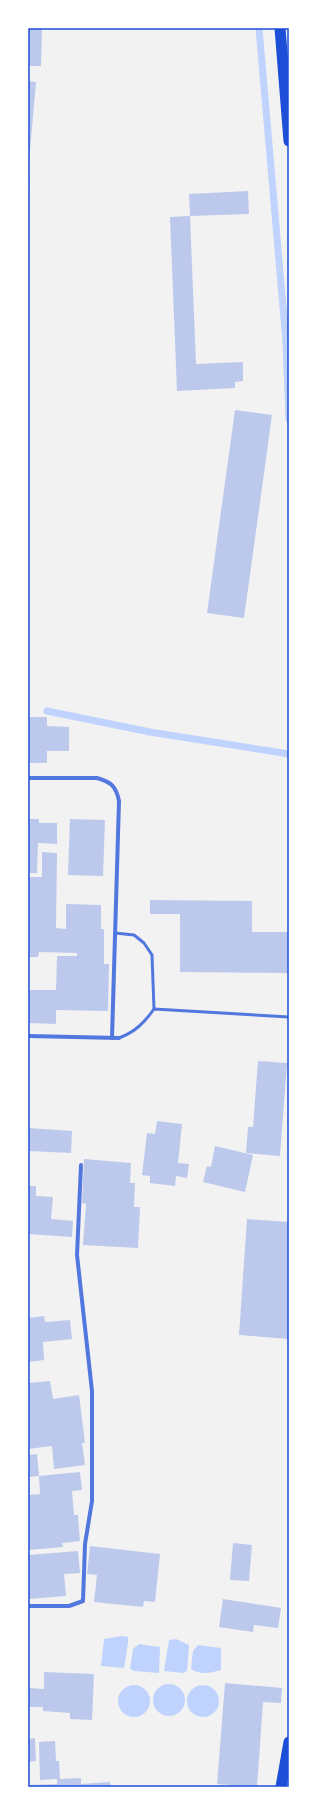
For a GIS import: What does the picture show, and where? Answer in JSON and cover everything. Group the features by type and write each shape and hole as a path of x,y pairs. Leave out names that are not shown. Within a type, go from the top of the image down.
{"highway":[{"path":"280,28 289,141"},
{"path":"281,1787 289,1742"}],"street":[{"path":"28,778 97,778 114,785 117,791 119,801 112,1038"},
{"path":"28,1036 119,1038"},
{"path":"28,1606 68,1606 83,1600 84,1544 92,1501 92,1391 77,1255 81,1165"}],"lane":[{"path":"115,933 134,935 144,943 152,955 154,1009 144,1023 130,1034 119,1038"},
{"path":"154,1009 289,1017"}],"water":[{"path":"122,1636 128,1637 124,1668 101,1666 104,1639"},
{"path":"176,1639 189,1645 187,1671 183,1673 164,1671 169,1640"},
{"path":"139,1644 160,1647 159,1673 134,1671 130,1669 133,1649"},
{"path":"198,1645 221,1648 221,1670 210,1673 202,1673 191,1669 193,1651"},
{"path":"166,1684 172,1684 181,1688 185,1700 181,1712 172,1716 166,1716 157,1712 153,1703 153,1697 157,1688"},
{"path":"131,1685 137,1685 146,1689 150,1701 146,1713 137,1717 131,1717 122,1713 118,1704 118,1698 122,1689"},
{"path":"200,1685 206,1685 215,1689 219,1701 215,1713 206,1717 200,1717 191,1713 187,1704 187,1698 191,1689"}],"building":[{"path":"28,28 42,28 41,66 28,66"},
{"path":"28,81 36,82 29,162 28,161"},
{"path":"28,177 30,177 29,196 28,196"},
{"path":"248,191 249,214 190,216 189,194"},
{"path":"190,216 196,364 243,362 243,381 235,382 235,388 177,391 170,217"},
{"path":"235,410 272,415 244,618 207,613"},
{"path":"28,717 47,717 47,726 69,727 69,751 47,751 47,763 28,763"},
{"path":"28,819 39,819 39,823 57,823 57,844 38,843 37,873 28,873"},
{"path":"70,819 105,820 103,876 68,875"},
{"path":"42,852 57,853 56,928 66,929 66,904 101,905 101,929 104,929 104,964 109,964 108,1011 56,1010 56,1024 28,1023 28,990 56,990 57,956 77,956 77,953 39,952 38,957 28,957 29,877 42,877"},
{"path":"150,900 252,901 252,932 289,932 289,973 180,972 180,914 150,914"},
{"path":"258,1061 287,1063 280,1156 246,1153 248,1127 253,1127"},
{"path":"157,1121 182,1124 178,1163 189,1164 187,1178 176,1176 175,1186 150,1183 150,1176 142,1175 147,1133 155,1134"},
{"path":"28,1128 72,1131 71,1153 28,1151"},
{"path":"215,1146 253,1155 245,1192 203,1182 207,1166 211,1167"},
{"path":"84,1159 131,1163 130,1183 135,1183 134,1207 140,1207 138,1248 83,1245 86,1204 82,1203"},
{"path":"28,1186 36,1186 36,1196 53,1197 51,1219 73,1221 72,1237 28,1234"},
{"path":"247,1219 289,1222 289,1339 239,1335"},
{"path":"44,1316 45,1322 70,1320 72,1339 43,1342 44,1360 28,1362 28,1318"},
{"path":"50,1381 53,1399 79,1395 85,1443 82,1443 85,1465 54,1469 52,1446 28,1449 28,1383"},
{"path":"37,1454 39,1476 28,1477 28,1455"},
{"path":"80,1472 82,1490 72,1491 74,1515 78,1515 80,1541 62,1543 63,1547 28,1550 28,1495 40,1494 39,1476"},
{"path":"29,1481 30,1493 28,1493"},
{"path":"233,1543 252,1545 249,1581 230,1580"},
{"path":"90,1546 160,1554 155,1602 144,1601 143,1607 94,1602 97,1575 87,1574"},
{"path":"78,1551 80,1573 64,1574 66,1596 28,1599 28,1555"},
{"path":"223,1599 281,1608 278,1628 254,1625 253,1632 219,1627"},
{"path":"44,1672 94,1674 92,1720 70,1719 70,1713 43,1711 43,1707 28,1707 28,1688 44,1689"},
{"path":"225,1683 282,1688 281,1703 263,1702 257,1787 217,1784"},
{"path":"35,1738 36,1761 28,1762 28,1739"},
{"path":"55,1741 56,1761 59,1761 60,1779 81,1778 81,1784 110,1782 111,1787 28,1787 28,1785 57,1784 57,1779 40,1780 39,1742"}],"waterway":[{"path":"259,28 286,342 289,419"},
{"path":"47,711 150,732 289,754"}]}
